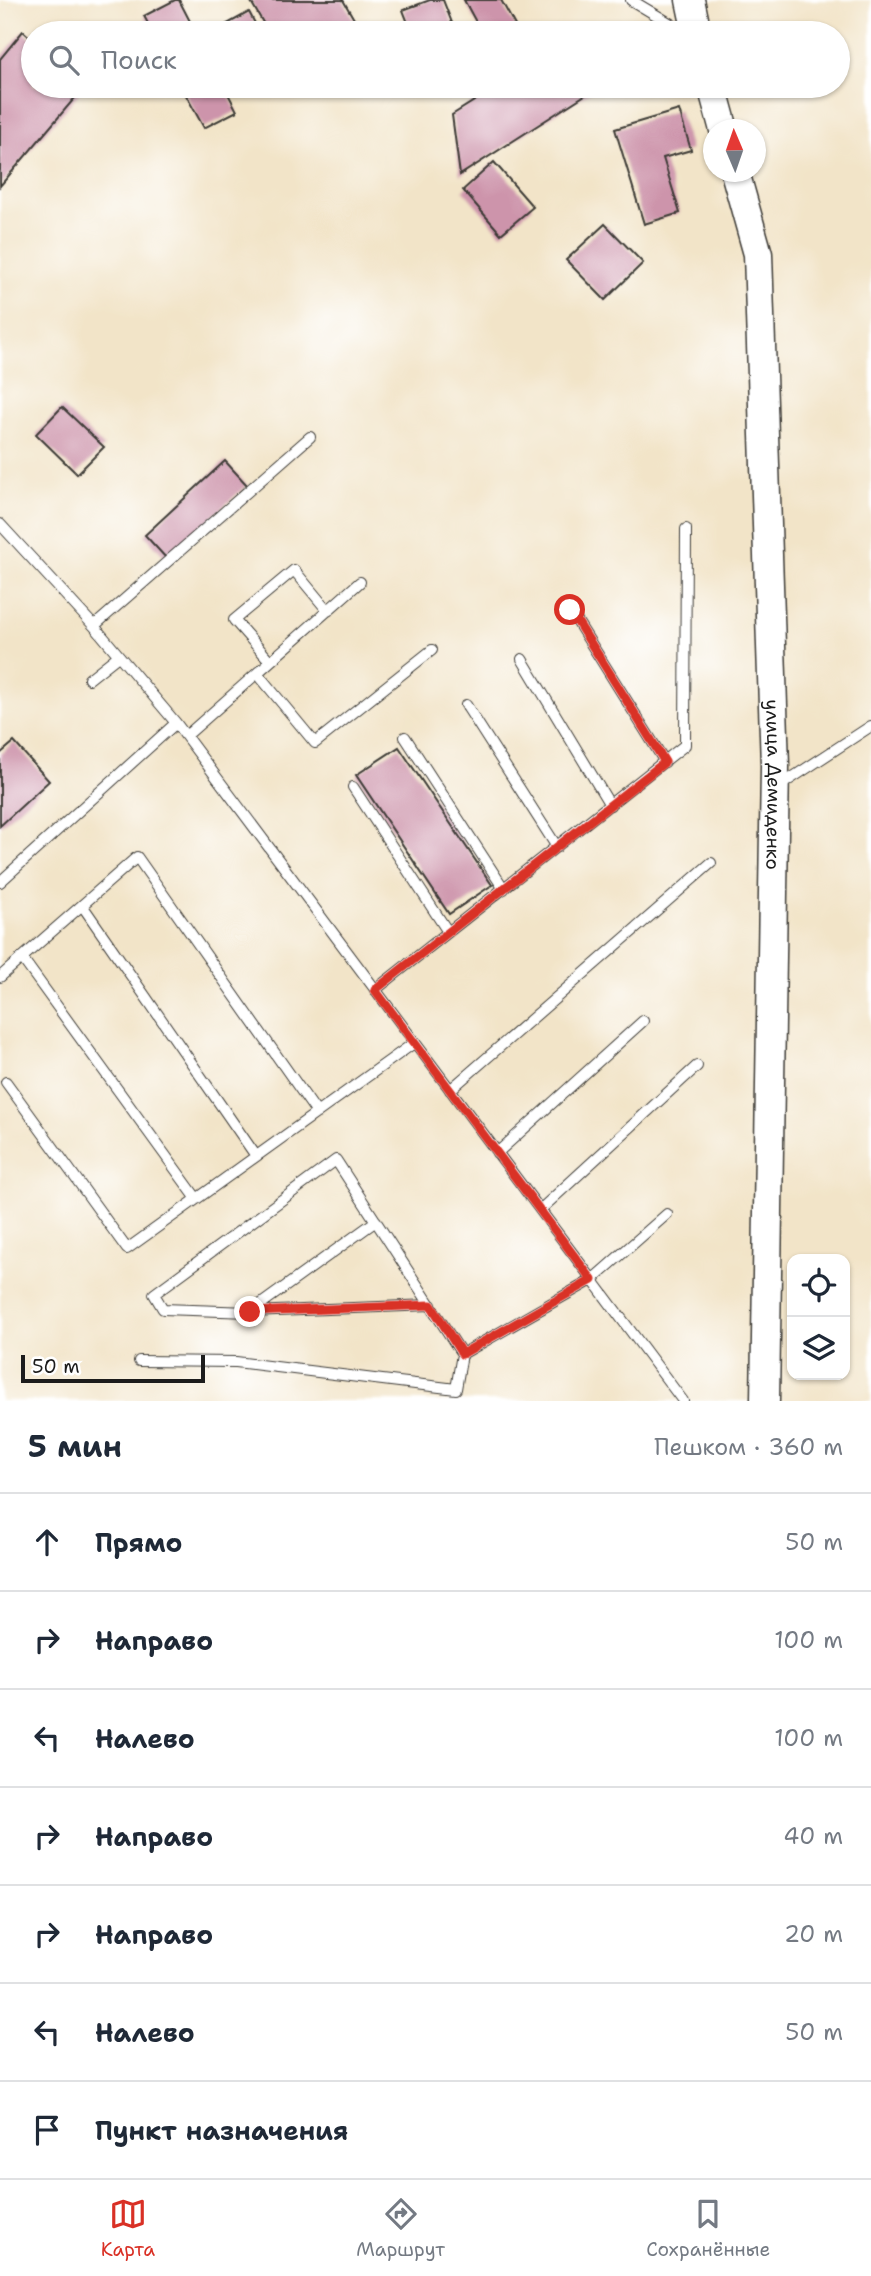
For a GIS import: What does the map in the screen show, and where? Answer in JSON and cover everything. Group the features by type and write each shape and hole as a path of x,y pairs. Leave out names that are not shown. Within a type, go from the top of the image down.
{"main road":[{"path":"690,0 695,21"},
{"path":"715,98 721,119"},
{"name":"улица Демиденко","path":"738,182 758,254 775,789 765,1401"}],"lane":[{"path":"631,0 666,21"},
{"path":"93,626 310,437"},
{"path":"0,524 176,723 683,1401"},
{"path":"375,990 685,745 686,529"},
{"path":"270,661 234,620 294,570 328,611"},
{"path":"186,736 360,582"},
{"path":"570,610 665,762"},
{"path":"257,673 315,743 432,650"},
{"path":"89,679 118,656"},
{"path":"522,659 610,805"},
{"path":"466,705 557,847"},
{"path":"0,882 176,723"},
{"path":"775,789 871,726"},
{"path":"405,737 504,889"},
{"path":"353,787 448,932"},
{"path":"0,977 137,857 317,1113"},
{"path":"450,1090 710,863"},
{"path":"82,905 256,1156"},
{"path":"22,958 197,1199"},
{"path":"497,1153 643,1021"},
{"path":"6,1082 127,1248 414,1043"},
{"path":"540,1210 697,1066"},
{"path":"139,1361 236,1362 457,1389 462,1354 431,1305 336,1160 154,1294 163,1308 250,1312 431,1305"},
{"path":"462,1354 592,1280 667,1214"},
{"path":"250,1312 376,1222"}],"building":[{"path":"179,0 190,21 147,21 144,16"},
{"path":"250,0 343,0 355,21 262,21"},
{"path":"430,0 443,0 451,21 407,21 403,10"},
{"path":"464,0 501,0 512,21 475,21"},
{"path":"249,12 254,21 233,21"},
{"path":"21,33 21,98 75,98 0,186 0,59"},
{"path":"188,98 230,98 237,111 204,128"},
{"path":"479,98 580,98 460,175 452,115"},
{"path":"679,110 691,150 663,158 680,213 644,224 615,129"},
{"path":"494,162 533,207 501,234 463,190"},
{"path":"605,224 643,263 605,300 566,260"},
{"path":"62,407 104,447 77,474 36,434"},
{"path":"225,461 247,485 167,559 145,535"},
{"path":"14,742 49,781 0,826 0,754"},
{"path":"399,747 492,885 449,914 356,775"}],"route":[{"path":"250,1312 431,1305 462,1354 592,1280 375,990 665,762 570,610"}]}
